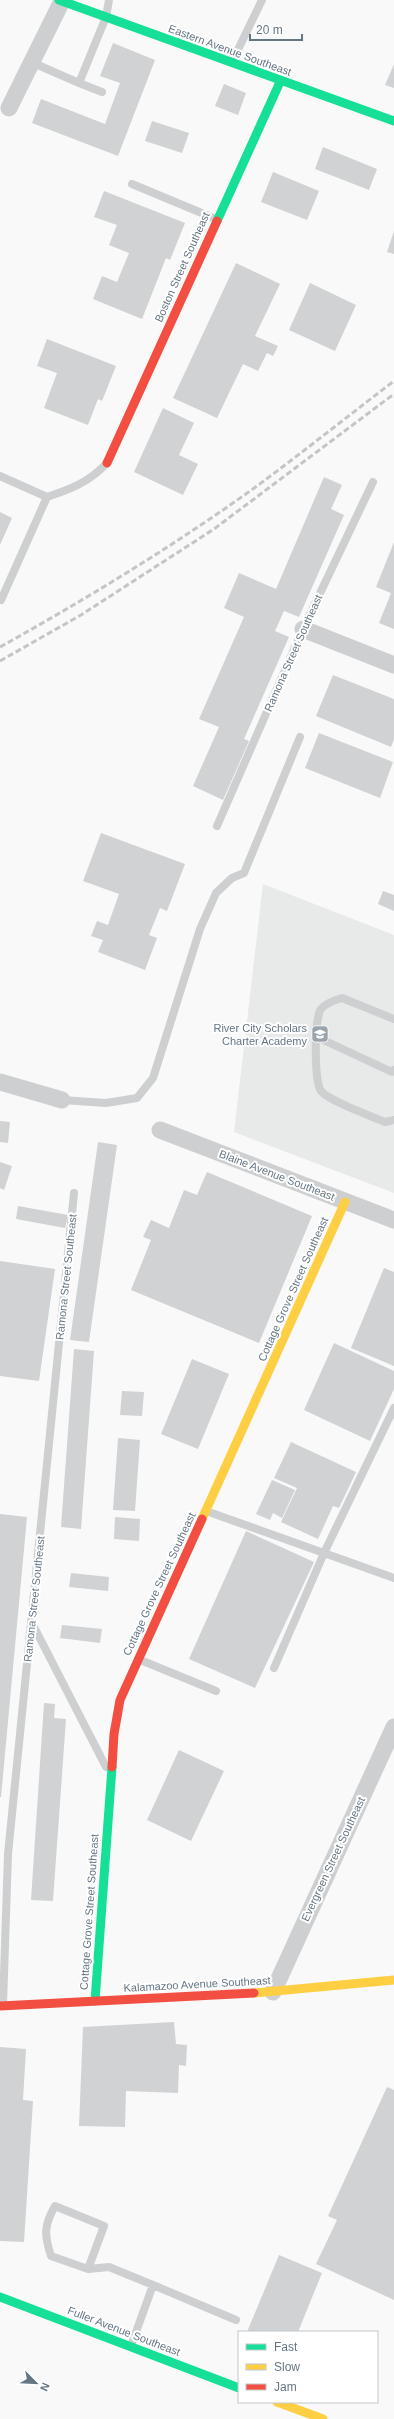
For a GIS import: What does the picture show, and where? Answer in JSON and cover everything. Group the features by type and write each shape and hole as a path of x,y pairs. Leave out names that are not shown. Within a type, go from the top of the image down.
{"street":[{"name":"Eastern Avenue Southeast","path":"60,0 280,82 394,121"},
{"path":"9,108 60,0"},
{"name":"Boston Street Southeast","path":"107,463 280,82"},
{"path":"304,629 394,665"},
{"path":"0,1082 62,1100"},
{"name":"Blaine Avenue Southeast","path":"160,1130 394,1220"},
{"name":"Cottage Grove Street Southeast","path":"94,2001 112,1778 114,1734 120,1700 137,1659 206,1511 345,1202"},
{"name":"Evergreen Street Southeast","path":"273,1992 394,1727"},
{"name":"Kalamazoo Avenue Southeast","path":"1,2006 273,1992 356,1982 394,1980"},
{"name":"Fuller Avenue Southeast","path":"0,2297 238,2388"},
{"path":"280,2403 323,2419"}],"lane":[{"path":"79,83 106,17 109,0"},
{"path":"231,63 262,0"},
{"path":"31,62 102,92"},
{"path":"132,184 217,220"},
{"path":"0,476 47,497 77,487 94,477 107,463"},
{"name":"Ramona Street Southeast","path":"217,826 304,629 373,482"},
{"path":"1,600 47,497"},
{"path":"62,1100 106,1103 137,1098 153,1078 200,929 216,893 232,878 244,873 300,737"},
{"path":"394,1019 342,998 329,1002 321,1009 317,1019 316,1076 320,1090 329,1097 384,1122 394,1120"},
{"path":"317,1037 392,1072 394,1070"},
{"name":"Ramona Street Southeast","path":"1,2006 8,1854 74,1193"},
{"path":"274,1668 324,1553 394,1408"},
{"path":"206,1511 394,1578"},
{"path":"31,1622 112,1778"},
{"path":"137,1659 216,1691"},
{"path":"88,2268 104,2226 55,2206 46,2220 47,2243 51,2256 88,2268 109,2267 236,2320"},
{"path":"130,2347 153,2286"}],"shaded area":[{"name":"River City Scholars Charter Academy","path":"263,884 394,935 394,1193 234,1132"}],"building":[{"path":"113,43 155,60 118,156 32,123 41,99 105,124 120,83 100,76"},
{"path":"394,64 394,88 385,85"},
{"path":"224,84 246,93 238,115 215,106"},
{"path":"152,121 189,133 182,153 145,141"},
{"path":"323,147 377,169 369,190 315,169"},
{"path":"273,172 319,191 307,220 261,202"},
{"path":"104,191 185,223 170,260 166,258 142,319 93,299 102,276 117,282 129,253 109,245 117,225 94,217"},
{"path":"394,231 394,254 387,252"},
{"path":"236,263 280,284 255,336 278,346 273,356 267,353 258,371 243,364 217,418 173,398"},
{"path":"310,283 356,305 335,351 289,330"},
{"path":"47,339 116,366 102,401 98,399 88,425 44,408 57,373 37,366"},
{"path":"163,408 194,423 179,455 198,464 183,495 134,472"},
{"path":"324,477 342,485 331,509 344,515 299,617 284,611 275,631 289,637 244,739 249,741 223,800 193,786 219,727 199,719 244,617 224,608 239,573 276,589"},
{"path":"0,512 12,518 0,545"},
{"path":"394,542 394,629 379,623 391,593 376,587"},
{"path":"333,675 394,699 394,739 391,747 316,716"},
{"path":"319,733 393,762 380,798 305,768"},
{"path":"101,833 185,864 167,911 160,908 149,935 157,938 145,970 98,952 103,940 91,936 97,921 108,925 119,894 83,881"},
{"path":"383,891 394,895 394,911 378,904"},
{"path":"0,1121 10,1122 8,1143 0,1142"},
{"path":"98,1142 117,1145 89,1342 70,1340"},
{"path":"0,1162 12,1166 4,1190 0,1188"},
{"path":"207,1172 312,1216 259,1343 131,1290 151,1240 143,1237 151,1220 169,1228 184,1190 197,1195"},
{"path":"18,1206 68,1215 65,1228 16,1219"},
{"path":"0,1261 55,1269 39,1381 0,1376"},
{"path":"384,1268 394,1272 394,1366 351,1348"},
{"path":"334,1343 394,1371 394,1389 370,1441 304,1410"},
{"path":"74,1349 94,1351 81,1529 61,1527"},
{"path":"192,1359 229,1374 198,1449 161,1434"},
{"path":"122,1391 144,1392 142,1416 120,1415"},
{"path":"118,1438 140,1440 135,1511 113,1510"},
{"path":"291,1442 356,1472 339,1508 333,1506 318,1539 281,1522 297,1488 274,1478"},
{"path":"272,1480 295,1490 282,1518 273,1513 270,1520 256,1514"},
{"path":"0,1514 27,1517 1,1797 0,1797"},
{"path":"115,1517 140,1519 139,1541 114,1539"},
{"path":"246,1531 314,1562 255,1688 189,1659"},
{"path":"71,1573 109,1577 108,1591 69,1587"},
{"path":"62,1625 102,1629 100,1643 60,1638"},
{"path":"44,1703 55,1704 54,1718 66,1719 53,1901 31,1900"},
{"path":"179,1750 224,1771 191,1841 147,1820"},
{"path":"174,2022 176,2044 187,2045 186,2066 179,2065 178,2093 126,2091 125,2127 79,2126 83,2027"},
{"path":"0,2047 26,2049 23,2100 33,2101 24,2242 0,2241"},
{"path":"387,2087 394,2090 394,2300 316,2264 337,2220 328,2216"},
{"path":"279,2255 322,2273 298,2331 247,2331"}],"railway":[{"path":"0,647 98,590 195,529 257,486 394,381"},
{"path":"0,661 81,615 214,529 394,394"}],"traffic: fast":[{"path":"59,0 394,121"},
{"path":"217,221 280,82"},
{"path":"95,2001 112,1767"},
{"path":"0,2297 238,2388"}],"traffic: slow":[{"path":"202,1519 345,1202"},
{"path":"254,1993 394,1980"},
{"path":"280,2403 323,2419"}],"traffic: jam":[{"path":"107,463 217,221"},
{"path":"112,1767 114,1734 120,1700 202,1519"},
{"path":"0,2006 254,1993"}],"place":[{"name":"River City Scholars Charter Academy","path":"320,1034"}]}
